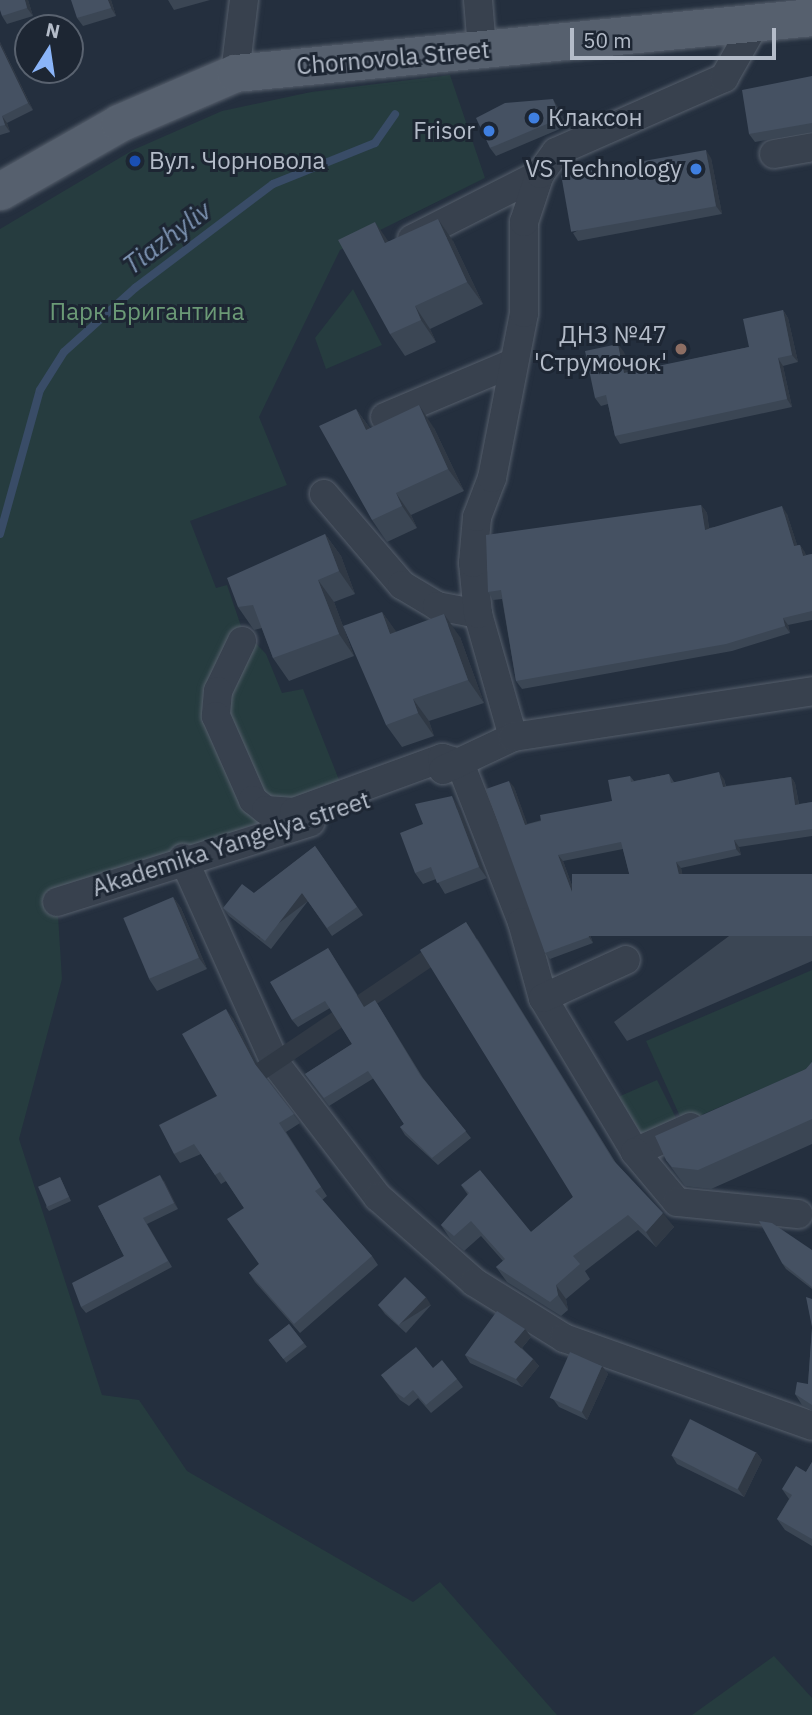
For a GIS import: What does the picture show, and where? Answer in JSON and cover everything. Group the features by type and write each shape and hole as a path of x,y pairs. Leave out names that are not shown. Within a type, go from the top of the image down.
{"main road":[{"name":"Chornovola Street","path":"0,191 120,123 235,73 756,22 807,12"}],"street":[{"path":"235,73 244,0"},
{"path":"478,0 482,49"},
{"path":"513,737 478,614 473,563 477,517 492,478 524,313 524,222 540,174 556,152 724,78 756,22"},
{"path":"774,154 812,147"},
{"path":"412,239 540,174"},
{"path":"385,417 513,363"},
{"path":"324,494 402,585 437,606 478,614"},
{"path":"242,641 218,691 216,716 240,780 266,810 294,812 442,758 460,763 522,922 543,998 635,1152 677,1202 798,1214"},
{"name":"Akademika Yangelya street","path":"57,902 183,858 300,827 460,763 513,737 812,691"},
{"path":"183,858 275,1063 378,1197 474,1282 564,1338 812,1426"},
{"path":"543,998 653,948"},
{"path":"635,1152 724,1112"}],"green space":[{"name":"Парк Бригантина","path":"450,75 485,178 340,250 259,417 287,485 190,521 216,588 227,585 242,629 266,654 282,693 303,689 343,790 57,900 62,979 19,1139 102,1395 139,1400 187,1471 413,1602 440,1582 557,1715 0,1715 0,229 133,150 222,111 311,92"},
{"path":"353,289 382,345 326,369 315,338"},
{"path":"812,970 812,1067 683,1123 646,1041"},
{"path":"657,1080 678,1122 644,1138 618,1097"},
{"path":"774,1656 812,1698 812,1715 692,1715"}],"building":[{"path":"0,0 25,0 27,8 2,16"},
{"path":"71,0 108,0 111,8 84,16 76,14"},
{"path":"0,45 14,74 14,84 19,84 28,103 2,116 5,125 0,126"},
{"path":"812,76 812,123 749,134 742,90"},
{"path":"553,99 561,118 490,148 476,118 505,103"},
{"path":"706,150 716,206 571,232 561,176"},
{"path":"438,219 467,282 415,306 421,320 390,334 338,240 375,222 385,243"},
{"path":"783,310 792,355 778,358 787,399 615,436 606,395 595,398 585,351 618,344 624,373 749,347 743,319"},
{"path":"419,405 448,469 396,493 402,506 372,520 319,426 356,409 366,430"},
{"path":"701,505 705,530 782,506 794,546 800,545 803,556 812,554 812,611 783,618 785,626 726,644 516,681 501,590 488,592 486,535"},
{"path":"325,534 339,571 318,580 339,634 273,658 253,605 238,607 227,578"},
{"path":"382,612 390,634 444,614 468,680 413,699 418,713 386,725 343,626"},
{"path":"719,772 723,787 791,777 795,805 812,802 812,829 734,840 736,849 676,862 686,906 640,916 621,842 558,855 589,937 545,953 486,789 509,781 525,825 541,821 540,815 612,801 608,780 630,776 631,782 669,774 671,783"},
{"path":"452,796 479,867 437,883 431,867 415,873 400,833 423,824 415,804"},
{"path":"315,846 357,907 327,928 302,893 265,941 223,908 242,884 254,893"},
{"path":"572,874 812,874 812,936 572,936"},
{"path":"173,897 199,958 149,979 123,918"},
{"path":"466,922 613,1160 663,1213 646,1232 628,1215 573,1256 580,1264 556,1285 558,1295 550,1302 496,1267 505,1259 471,1221 454,1236 441,1225 469,1193 461,1185 480,1170 531,1232 573,1197 420,950"},
{"path":"328,948 364,1007 375,1000 420,1075 466,1131 432,1158 400,1127 404,1124 368,1071 324,1098 305,1074 352,1044 325,1001 292,1020 270,982"},
{"path":"226,1009 255,1064 294,1114 279,1123 321,1187 315,1191 372,1256 294,1324 249,1273 259,1264 227,1219 244,1208 220,1172 215,1175 194,1144 174,1154 159,1125 217,1096 182,1034"},
{"path":"812,1062 812,1119 698,1170 672,1167 666,1160 655,1136 806,1069"},
{"path":"160,1175 174,1203 143,1218 168,1261 81,1307 72,1283 124,1256 98,1206"},
{"path":"60,1177 69,1197 47,1207 38,1187"},
{"path":"759,1221 772,1223 812,1250 812,1287 782,1263"},
{"path":"405,1277 426,1297 399,1325 378,1305"},
{"path":"806,1297 812,1299 812,1327"},
{"path":"497,1311 525,1329 514,1342 533,1359 516,1379 465,1355"},
{"path":"289,1324 304,1343 283,1359 269,1340"},
{"path":"812,1328 812,1405 795,1394 797,1382 808,1384"},
{"path":"416,1347 433,1368 442,1360 457,1379 426,1405 413,1390 404,1398 395,1392 381,1375"},
{"path":"570,1352 602,1366 582,1412 550,1398"},
{"path":"690,1419 756,1453 737,1489 671,1456"},
{"path":"812,1462 812,1539 777,1519 792,1495 782,1489 796,1466 806,1472"}],"waterway":[{"name":"Tiazhyliv","path":"0,534 40,390 64,352 135,288 273,184 375,143 395,114"}],"place":[{"name":"Клаксон","path":"534,118"},
{"name":"Frisor","path":"489,131"},
{"name":"Вул. Чорновола","path":"135,161"},
{"name":"VS Technology","path":"696,169"},
{"name":"ДНЗ №47 'Струмочок'","path":"681,349"}]}
